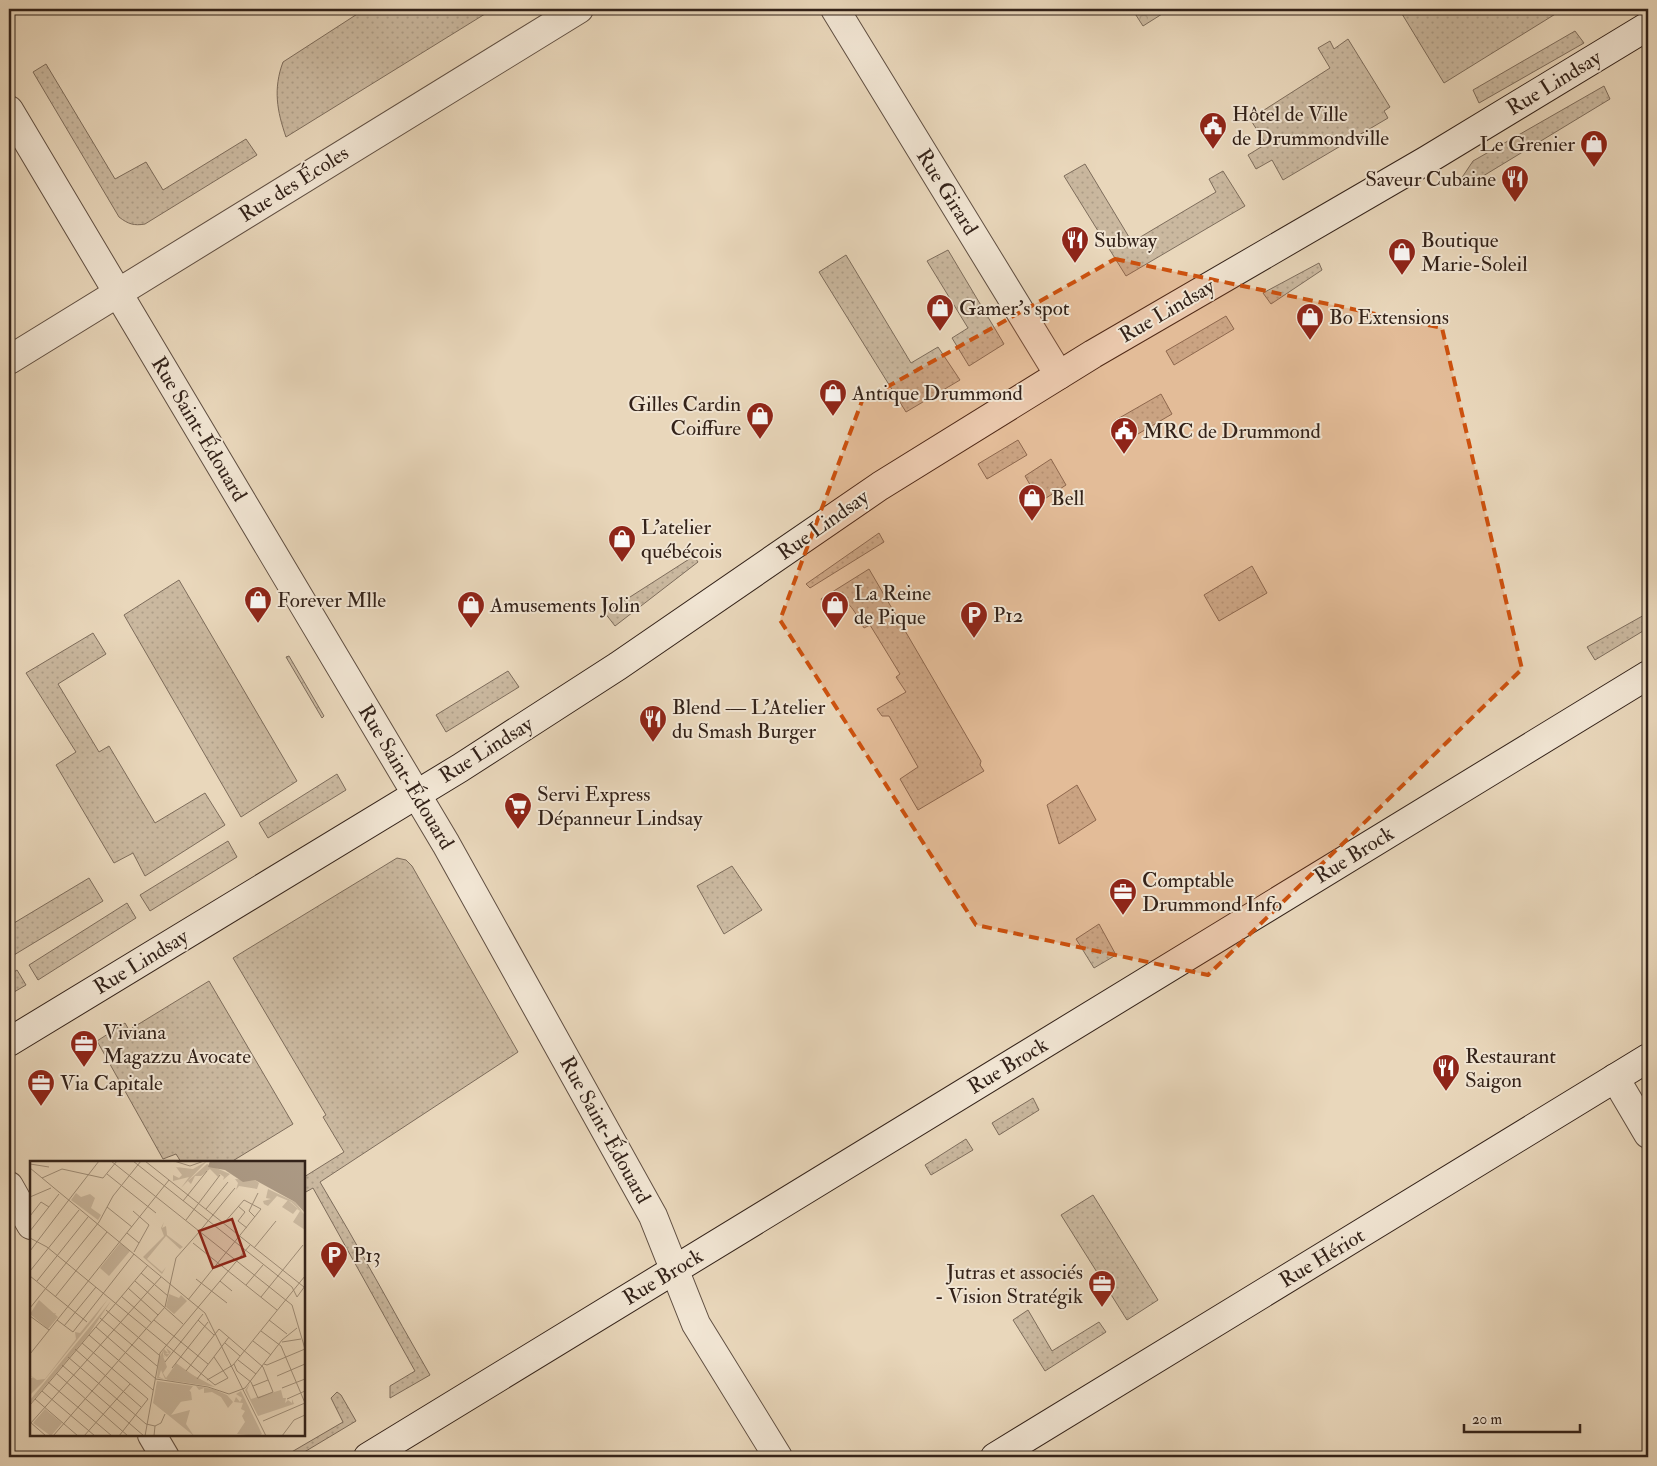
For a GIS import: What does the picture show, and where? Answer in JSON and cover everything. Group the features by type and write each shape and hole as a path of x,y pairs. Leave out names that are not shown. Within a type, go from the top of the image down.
{"street":[{"name":"Rue des Écoles","path":"9,360 579,9"},
{"name":"Rue Girard","path":"835,9 1059,375"},
{"path":"1641,9 1648,16"},
{"name":"Rue Lindsay","path":"9,1042 417,795 618,666 752,575 834,515 1059,375 1427,160 1648,26"},
{"name":"Rue Saint-Édouard","path":"9,110 417,795 653,1216 696,1324 778,1457"},
{"name":"Rue Brock","path":"368,1457 1648,675"},
{"name":"Rue Hériot","path":"995,1457 1648,1058"},
{"path":"1615,1078 1648,1134"},
{"path":"9,1186 30,1223"},
{"path":"153,1436 165,1457"}],"highlighted area":[{"path":"1115,259 1442,328 1522,669 1208,975 976,925 780,620 862,401"}],"green space":[{"path":"365,9 493,9 286,137 277,100 278,81 283,62"},
{"path":"1132,9 1170,9 1143,26"},
{"path":"1399,9 1421,9 1422,11 1426,9 1519,9 1521,11 1525,9 1560,9 1557,13 1444,83"},
{"path":"1575,31 1584,43 1479,103 1473,90"},
{"path":"1348,39 1390,107 1384,111 1388,118 1283,180 1272,160 1256,169 1248,155 1266,144 1250,119 1330,68 1318,48 1330,41 1334,49"},
{"path":"46,64 115,179 146,162 163,190 246,139 257,155 145,224 134,225 128,223 119,217 33,72"},
{"path":"1604,86 1610,99 1465,187 1461,179 1473,161"},
{"path":"1085,164 1132,242 1216,192 1209,179 1223,171 1245,206 1126,276 1064,176"},
{"path":"948,250 1004,344 969,366 952,338 968,328 927,261"},
{"path":"846,255 911,363 938,347 960,380 906,412 819,272"},
{"path":"1319,263 1322,270 1271,304 1263,293"},
{"path":"1226,316 1234,329 1174,365 1166,351"},
{"path":"1161,394 1172,414 1126,441 1114,421"},
{"path":"1018,440 1027,455 987,479 978,464"},
{"path":"1051,459 1066,485 1040,502 1025,476"},
{"path":"879,533 884,542 810,588 806,584"},
{"path":"694,556 698,562 615,626 605,613"},
{"path":"1252,566 1267,593 1219,621 1204,595"},
{"path":"869,569 981,761 980,765 984,771 918,810 900,779 918,767 889,716 882,716 877,709 906,692 896,677 900,674 870,625 864,628 855,612 847,603 838,598 832,598 825,605 821,599"},
{"path":"179,580 297,781 241,817 124,615"},
{"path":"1646,614 1648,628 1595,660 1587,647"},
{"path":"93,633 106,654 58,684 99,752 109,746 155,823 205,793 225,825 145,876 133,853 114,863 56,765 76,752 26,673"},
{"path":"289,656 324,716 322,718 286,657"},
{"path":"508,671 519,687 446,732 436,715"},
{"path":"337,774 346,790 268,838 259,823"},
{"path":"1077,785 1096,820 1059,844 1047,805"},
{"path":"228,841 237,857 150,911 140,895"},
{"path":"397,858 406,860 412,866 518,1052 320,1182 430,1375 390,1398 390,1386 415,1371 313,1188 305,1192 305,1176 344,1152 323,1117 326,1115 233,958"},
{"path":"732,866 762,910 724,934 697,886"},
{"path":"89,878 103,901 9,958 9,926"},
{"path":"127,903 136,918 38,980 29,965"},
{"path":"1099,924 1116,955 1094,968 1076,939"},
{"path":"17,970 26,985 9,995 9,975"},
{"path":"209,981 293,1124 233,1161 180,1161 176,1154 163,1159 97,1041 125,1023 129,1030"},
{"path":"1033,1098 1039,1110 999,1135 992,1123"},
{"path":"966,1139 973,1150 931,1175 925,1165"},
{"path":"1093,1195 1158,1300 1127,1320 1061,1215"},
{"path":"1028,1310 1052,1351 1099,1322 1106,1332 1045,1371 1013,1320"},
{"path":"337,1392 341,1395 356,1421 296,1457 283,1457 343,1422 331,1398"}],"place":[{"name":"Hôtel de Ville de Drummondville","path":"1213,150"},
{"name":"Le Grenier","path":"1594,168"},
{"name":"Saveur Cubaine","path":"1515,203"},
{"name":"Subway","path":"1075,264"},
{"name":"Boutique Marie-Soleil","path":"1402,276"},
{"name":"Gamer's spot","path":"940,332"},
{"name":"Bo Extensions","path":"1310,341"},
{"name":"Antique Drummond","path":"833,417"},
{"name":"Gilles Cardin Coiffure","path":"760,440"},
{"name":"MRC de Drummond","path":"1124,455"},
{"name":"Bell","path":"1032,522"},
{"name":"L'atelier québécois","path":"622,563"},
{"name":"Forever Mlle","path":"258,624"},
{"name":"Amusements Jolin","path":"471,629"},
{"name":"La Reine de Pique","path":"835,629"},
{"name":"P12","path":"974,639"},
{"name":"Blend — L’Atelier du Smash Burger","path":"653,743"},
{"name":"Servi Express Dépanneur Lindsay","path":"518,830"},
{"name":"Comptable Drummond Info","path":"1123,916"},
{"name":"Viviana Magazzu Avocate","path":"84,1068"},
{"name":"Restaurant Saigon","path":"1446,1092"},
{"name":"Via Capitale","path":"41,1107"},
{"name":"P13","path":"334,1279"},
{"name":"Jutras et associés - Vision Stratégik","path":"1102,1308"}]}
